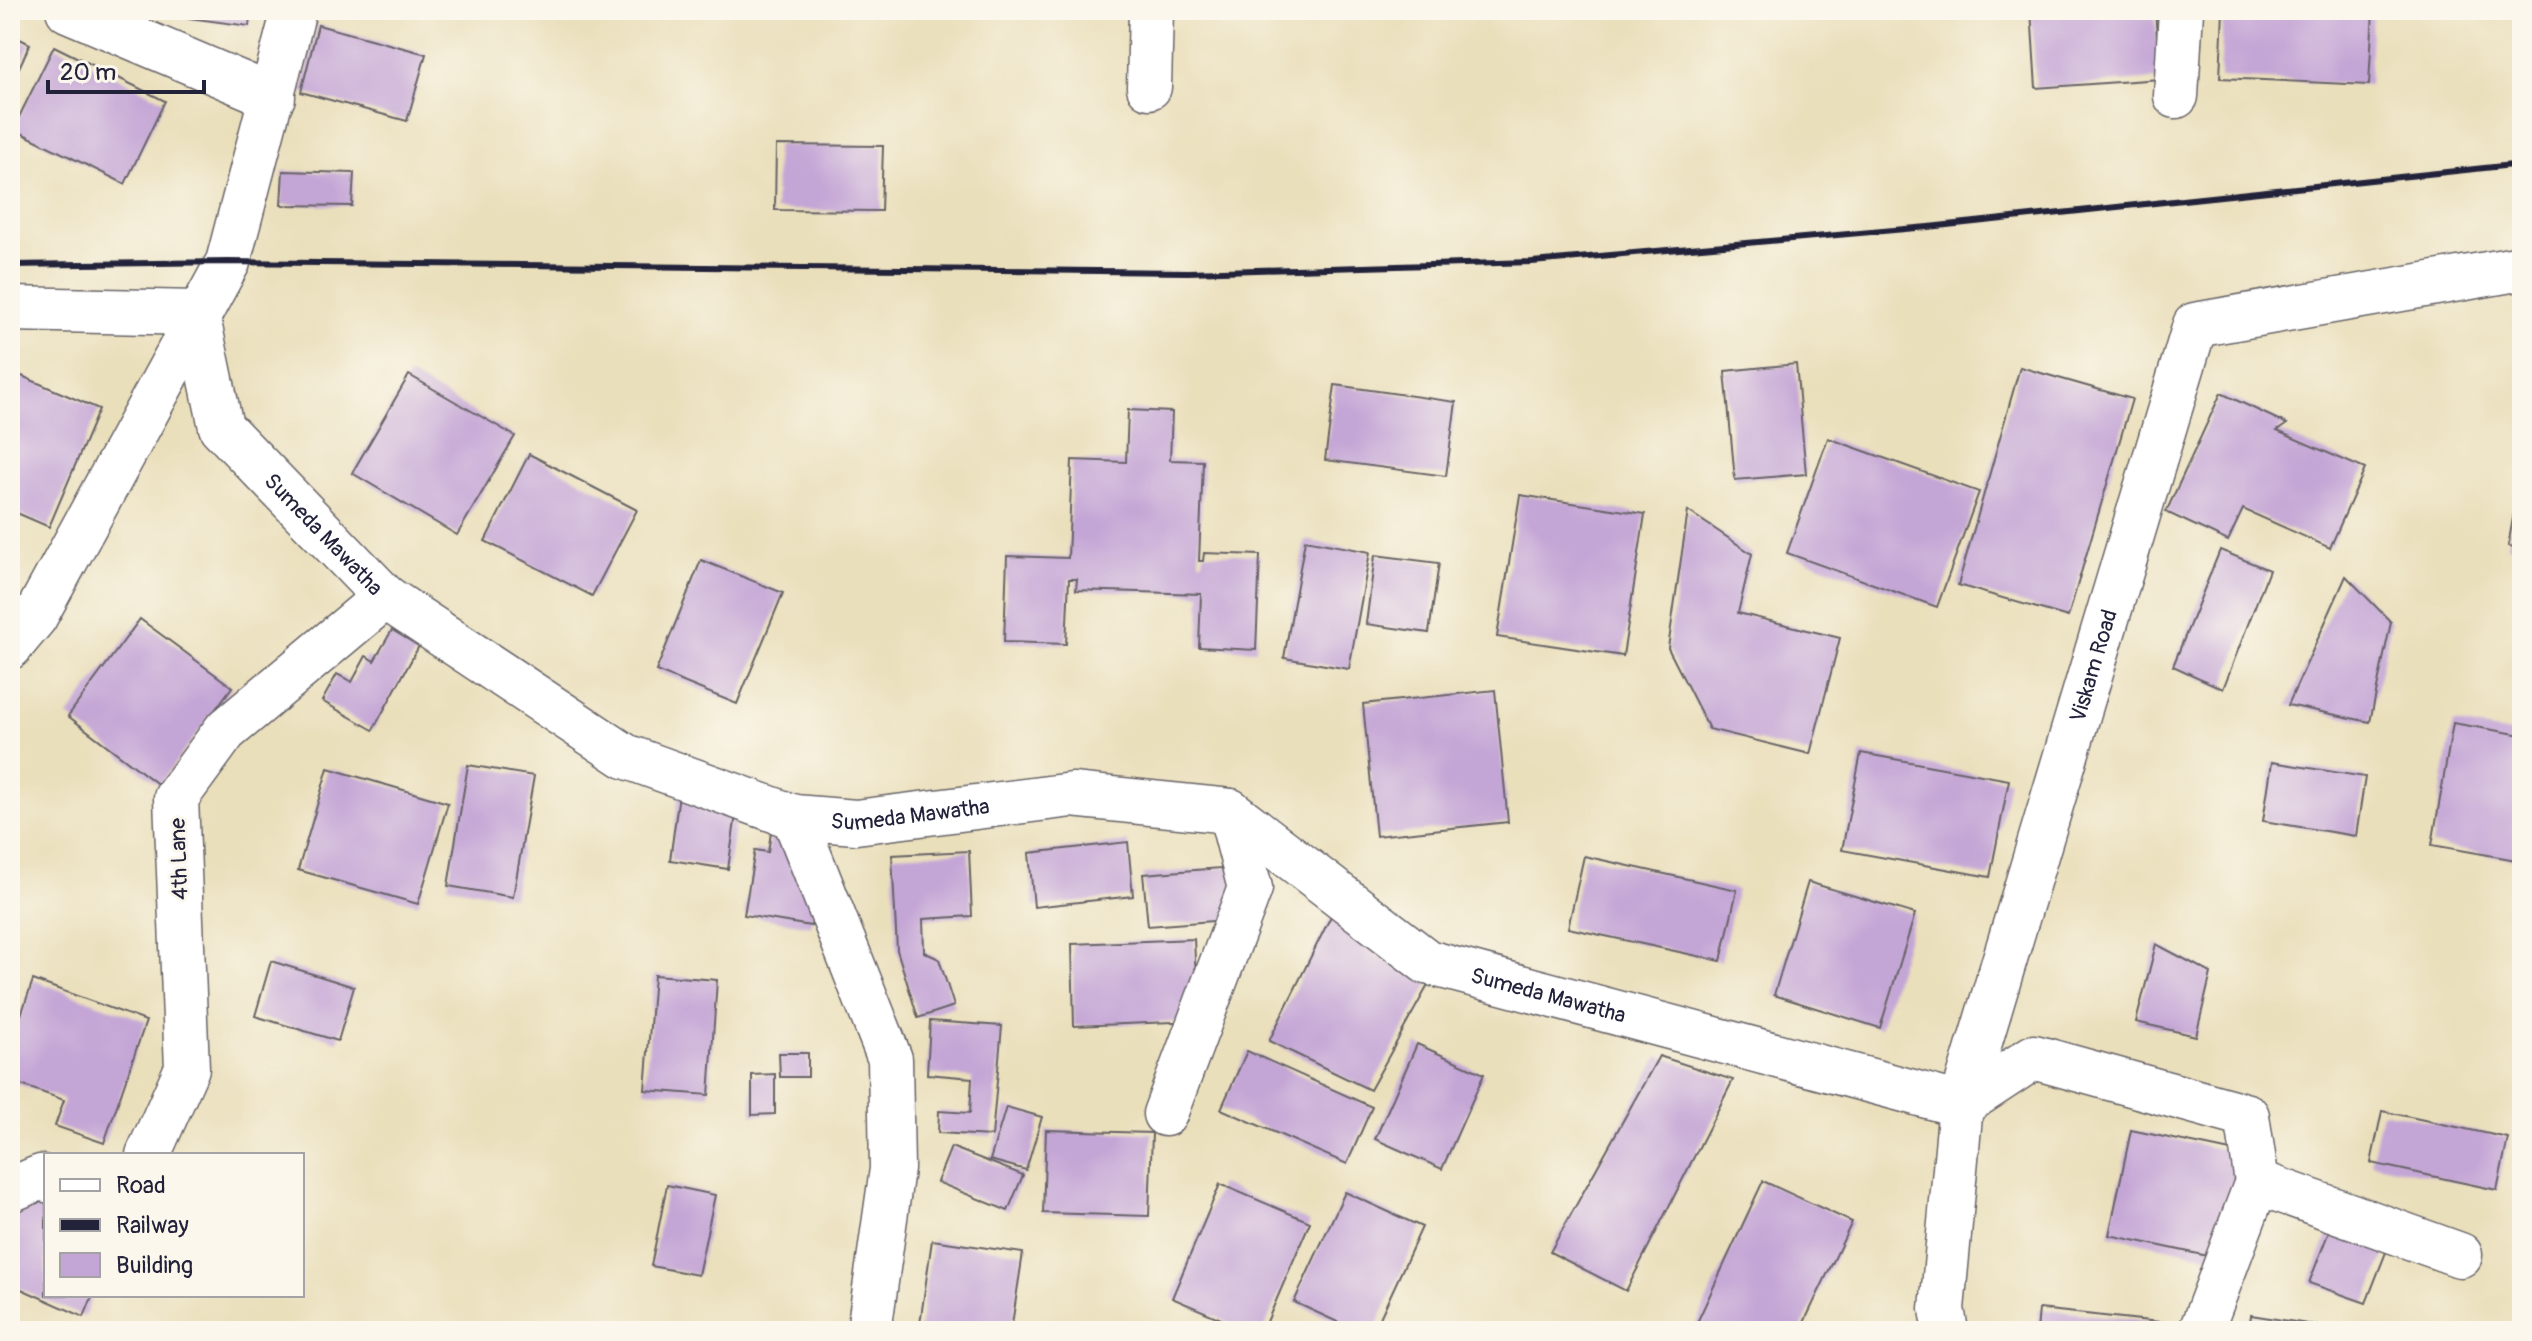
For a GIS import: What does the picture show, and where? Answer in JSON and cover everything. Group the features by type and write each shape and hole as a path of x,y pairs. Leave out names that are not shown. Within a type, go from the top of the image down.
{"street":[{"path":"68,10 273,97"},
{"path":"10,647 35,617 197,313 228,262 294,10"},
{"path":"1149,87 1151,10"},
{"path":"2176,96 2181,10"},
{"name":"Viskam Road","path":"1946,1331 1942,1309 1961,1105 2195,325 2522,268"},
{"path":"10,309 197,313"},
{"name":"Sumeda Mawatha","path":"197,313 221,427 385,597 625,756 794,817 856,822 1072,795 1230,811 1427,962 1961,1105"},
{"name":"4th Lane","path":"149,1153 187,1068 176,798 225,731 385,597"},
{"path":"1165,1114 1250,888 1230,811"},
{"path":"794,817 890,1059 892,1169 869,1331"},
{"path":"1961,1105 2034,1057 2247,1116 2257,1182 2201,1331"},
{"path":"2257,1182 2460,1255"}],"building":[{"path":"129,10 251,10 249,26"},
{"path":"2031,10 2155,10 2160,79 2036,88"},
{"path":"2223,10 2373,10 2369,85 2220,78"},
{"path":"318,25 426,54 407,121 301,92"},
{"path":"10,34 30,44 10,87"},
{"path":"54,46 165,101 125,184 13,129"},
{"path":"776,145 883,146 881,211 775,210"},
{"path":"283,171 354,173 352,206 281,205"},
{"path":"1796,364 1806,474 1735,480 1725,371"},
{"path":"2020,367 2132,399 2068,617 1958,585"},
{"path":"10,371 99,409 49,527 10,510"},
{"path":"409,375 515,436 457,535 352,473"},
{"path":"1335,385 1456,402 1446,476 1325,460"},
{"path":"2221,393 2287,424 2277,431 2365,469 2330,548 2243,509 2228,541 2166,512"},
{"path":"1128,410 1172,412 1170,460 1203,461 1199,561 1203,561 1204,553 1260,555 1256,650 1199,647 1201,594 1076,590 1077,579 1069,579 1066,644 1004,642 1007,556 1068,558 1072,460 1126,462"},
{"path":"1828,438 1979,492 1937,607 1787,553"},
{"path":"529,454 637,510 592,596 485,541"},
{"path":"2522,479 2522,548 2508,546"},
{"path":"1520,495 1645,514 1623,656 1497,637"},
{"path":"1688,511 1752,554 1738,613 1840,638 1810,754 1709,729 1668,648"},
{"path":"1305,540 1370,552 1349,669 1284,658"},
{"path":"2220,550 2269,570 2223,689 2173,666"},
{"path":"1375,555 1439,563 1429,633 1366,624"},
{"path":"701,560 783,593 737,704 656,671"},
{"path":"2346,576 2391,622 2370,722 2288,705"},
{"path":"140,619 232,687 159,785 68,716"},
{"path":"392,630 419,646 373,730 322,701 337,674 352,682 366,656 374,661"},
{"path":"1495,690 1508,822 1376,836 1363,704"},
{"path":"2453,723 2522,735 2522,861 2432,845"},
{"path":"1861,753 2009,780 1990,877 1842,850"},
{"path":"2272,762 2365,777 2356,836 2263,821"},
{"path":"468,765 534,776 513,897 448,886"},
{"path":"328,768 448,803 418,904 298,870"},
{"path":"681,779 740,787 728,869 670,860"},
{"path":"772,826 823,860 811,926 744,915 755,850 768,852"},
{"path":"1128,842 1133,896 1034,907 1029,853"},
{"path":"969,851 972,916 923,919 924,952 939,959 954,1006 918,1018 897,950 892,855"},
{"path":"1584,856 1737,890 1721,961 1568,928"},
{"path":"1247,866 1252,918 1148,926 1143,874"},
{"path":"1808,882 1915,914 1880,1028 1774,995"},
{"path":"1331,916 1437,969 1370,1090 1269,1041"},
{"path":"1194,939 1198,1021 1074,1026 1072,944"},
{"path":"2156,944 2211,973 2196,1036 2136,1022"},
{"path":"271,961 354,987 338,1041 255,1016"},
{"path":"654,975 717,980 709,1095 645,1090"},
{"path":"33,980 146,1021 104,1143 55,1126 64,1100 10,1081 10,1047"},
{"path":"930,1021 1002,1026 992,1136 938,1133 939,1111 970,1113 972,1078 927,1074"},
{"path":"1417,1044 1484,1074 1442,1169 1375,1139"},
{"path":"1247,1051 1372,1107 1347,1164 1221,1109"},
{"path":"779,1053 808,1053 808,1077 780,1077"},
{"path":"1659,1056 1733,1080 1626,1291 1550,1252"},
{"path":"775,1074 775,1114 752,1115 752,1075"},
{"path":"1006,1107 1042,1117 1026,1170 990,1160"},
{"path":"2382,1111 2508,1138 2497,1190 2371,1163"},
{"path":"1046,1130 1152,1133 1149,1216 1043,1213"},
{"path":"2131,1130 2259,1157 2236,1262 2109,1235"},
{"path":"951,1147 1023,1175 1008,1211 937,1182"},
{"path":"1763,1181 1852,1222 1800,1331 1693,1331"},
{"path":"1220,1184 1310,1222 1263,1331 1249,1331 1172,1298"},
{"path":"667,1185 715,1195 698,1275 651,1266"},
{"path":"10,1188 44,1199 44,1297 92,1297 84,1317 10,1284"},
{"path":"1345,1192 1422,1227 1374,1331 1357,1331 1294,1302"},
{"path":"2331,1226 2388,1247 2366,1303 2309,1283"},
{"path":"932,1240 1023,1253 1011,1331 919,1331"},
{"path":"2039,1309 2177,1324 2176,1331 2037,1331"},
{"path":"2251,1315 2339,1329 2339,1331 2249,1331"},
{"path":"541,1324 580,1329 580,1331 540,1331"}],"railway":[{"path":"10,265 228,262 1188,272 1532,262 1928,227 2522,164"}]}
